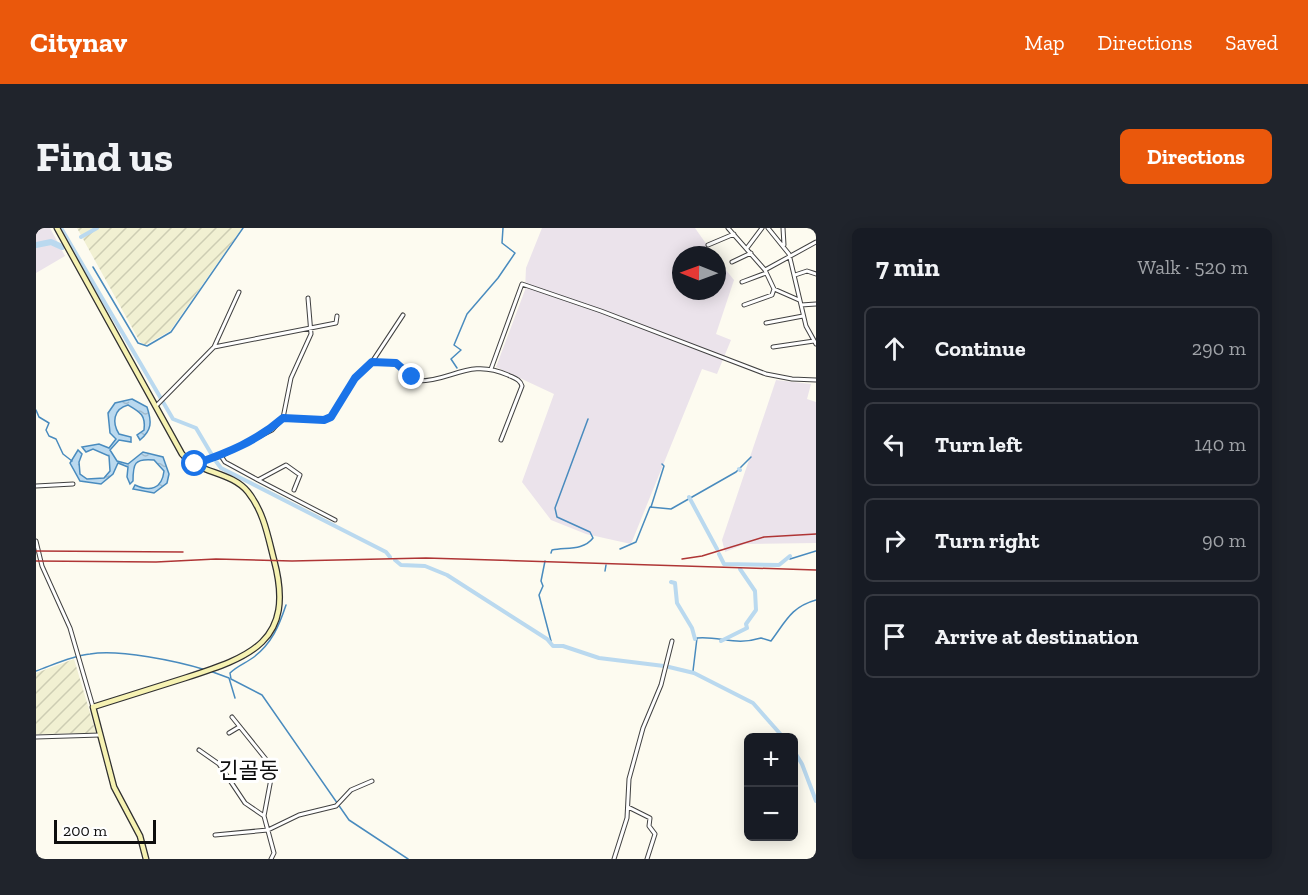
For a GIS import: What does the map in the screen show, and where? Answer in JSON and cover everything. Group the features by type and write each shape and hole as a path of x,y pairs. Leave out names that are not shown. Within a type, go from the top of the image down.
{"main road":[{"path":"57,228 157,405 182,454 195,464 233,480 246,490 258,508 281,590 279,609 273,623 255,649 237,661 93,707 114,788 139,834 146,859"}],"street":[{"path":"728,228 766,271 774,289 800,302 816,304"},
{"path":"747,248 762,228"},
{"path":"768,228 789,254 803,316 815,343 773,347"},
{"path":"783,228 784,245"},
{"path":"708,245 734,234"},
{"path":"742,282 766,271 789,254 816,242"},
{"path":"732,261 751,253"},
{"path":"795,275 807,271 816,274"},
{"path":"491,369 522,284 601,311 766,374 792,379 816,380"},
{"path":"744,305 770,297 774,289"},
{"path":"157,405 214,347 239,292"},
{"path":"195,464 221,456 272,430 283,418 291,378 311,330 308,298"},
{"path":"283,418 324,420 331,417 355,378 372,362 403,315"},
{"path":"214,347 311,330 336,323 337,316"},
{"path":"766,323 803,316"},
{"path":"372,362 396,363 423,382 459,370 491,369 522,383 501,440"},
{"path":"221,456 225,462 335,520"},
{"path":"258,480 286,465 300,475 294,490"},
{"path":"36,486 73,484"},
{"path":"36,541 37,554 70,628 93,707"},
{"path":"614,859 628,807 629,779 643,728 658,693 672,641"},
{"path":"232,717 273,768 265,797 264,816 274,853 272,859"},
{"path":"229,734 240,727"},
{"path":"36,737 100,735"},
{"path":"199,750 219,764 245,803 264,816"},
{"path":"215,835 268,830 299,815 336,806 351,790 372,781"},
{"path":"628,807 650,818 649,825 655,834 647,859"}],"shaded area":[{"path":"36,228 50,228 65,256 36,273"},
{"path":"542,228 695,228 708,246 672,246 672,300 726,300 726,270 734,280 716,334 731,340 717,374 702,369 631,544 586,534 551,520 522,482 554,394 496,367 525,290 526,268"},
{"path":"776,380 811,384 807,399 816,402 816,543 745,544 725,552 722,540"}],"green space":[{"path":"77,228 242,228 170,331 145,345 140,342"},
{"path":"74,659 96,733 36,734 36,673"}],"water":[{"path":"132,399 147,407 150,417 149,429 140,440 137,435 144,430 143,417 128,405 123,407 115,417 115,425 119,434 131,437 131,442 119,440 110,450 117,461 128,464 143,452 163,457 169,474 167,483 154,493 133,489 135,485 150,488 161,482 164,471 154,460 142,460 136,463 133,470 133,481 130,484 127,477 128,467 118,463 113,474 101,484 80,481 70,463 78,450 82,454 79,462 80,474 87,479 104,478 110,471 109,456 93,449 86,452 82,447 99,444 109,448 116,439 110,433 108,413 115,403"}],"waterway":[{"path":"61,228 173,419 196,428 212,455"},
{"path":"81,237 97,228"},
{"path":"93,267 138,343 147,346 171,332 243,228"},
{"path":"457,368 451,359 461,350 454,345 467,314 498,278 515,253 502,243 503,228"},
{"path":"36,245 51,242 62,247"},
{"path":"36,410 39,417 49,423 46,430 49,436 56,439 63,454 72,461"},
{"path":"551,553 552,550 584,545 593,538 590,532 557,517 555,508 588,419"},
{"path":"620,549 636,542 650,507 671,509 736,472 751,457"},
{"path":"215,460 221,468 386,552 390,557"},
{"path":"651,507 664,466 662,464"},
{"path":"689,497 717,549"},
{"path":"790,559 816,551"},
{"path":"719,554 724,564 779,565 790,556"},
{"path":"395,560 401,565 425,566 447,575 547,639 553,646 563,646 599,658 664,666"},
{"path":"545,561 541,581 543,586 539,595 551,641"},
{"path":"605,571 606,565"},
{"path":"721,641 747,628 746,624 756,610 755,591 740,569"},
{"path":"671,582 675,583 677,603 692,628 695,639"},
{"path":"693,671 697,638 736,641 761,638 771,641 795,611 816,600"},
{"path":"286,605 278,627 270,640 254,657 230,673 231,679 262,695 349,820 408,859"},
{"path":"36,671 76,657 102,653 148,657 206,670"},
{"path":"669,667 694,673 753,703 779,733"},
{"path":"210,671 229,678 235,698"},
{"path":"798,758 816,801"}],"railway":[{"path":"682,559 702,556 764,537 816,534"},
{"path":"36,551 183,552"},
{"path":"36,561 156,562 216,559 292,561 426,558 816,570"}],"district":[{"name":"긴골동","path":"249,770"}],"route":[{"path":"195,464 221,456 246,444 272,430 283,418 324,420 331,417 355,378 372,362 396,363 412,377"}]}
